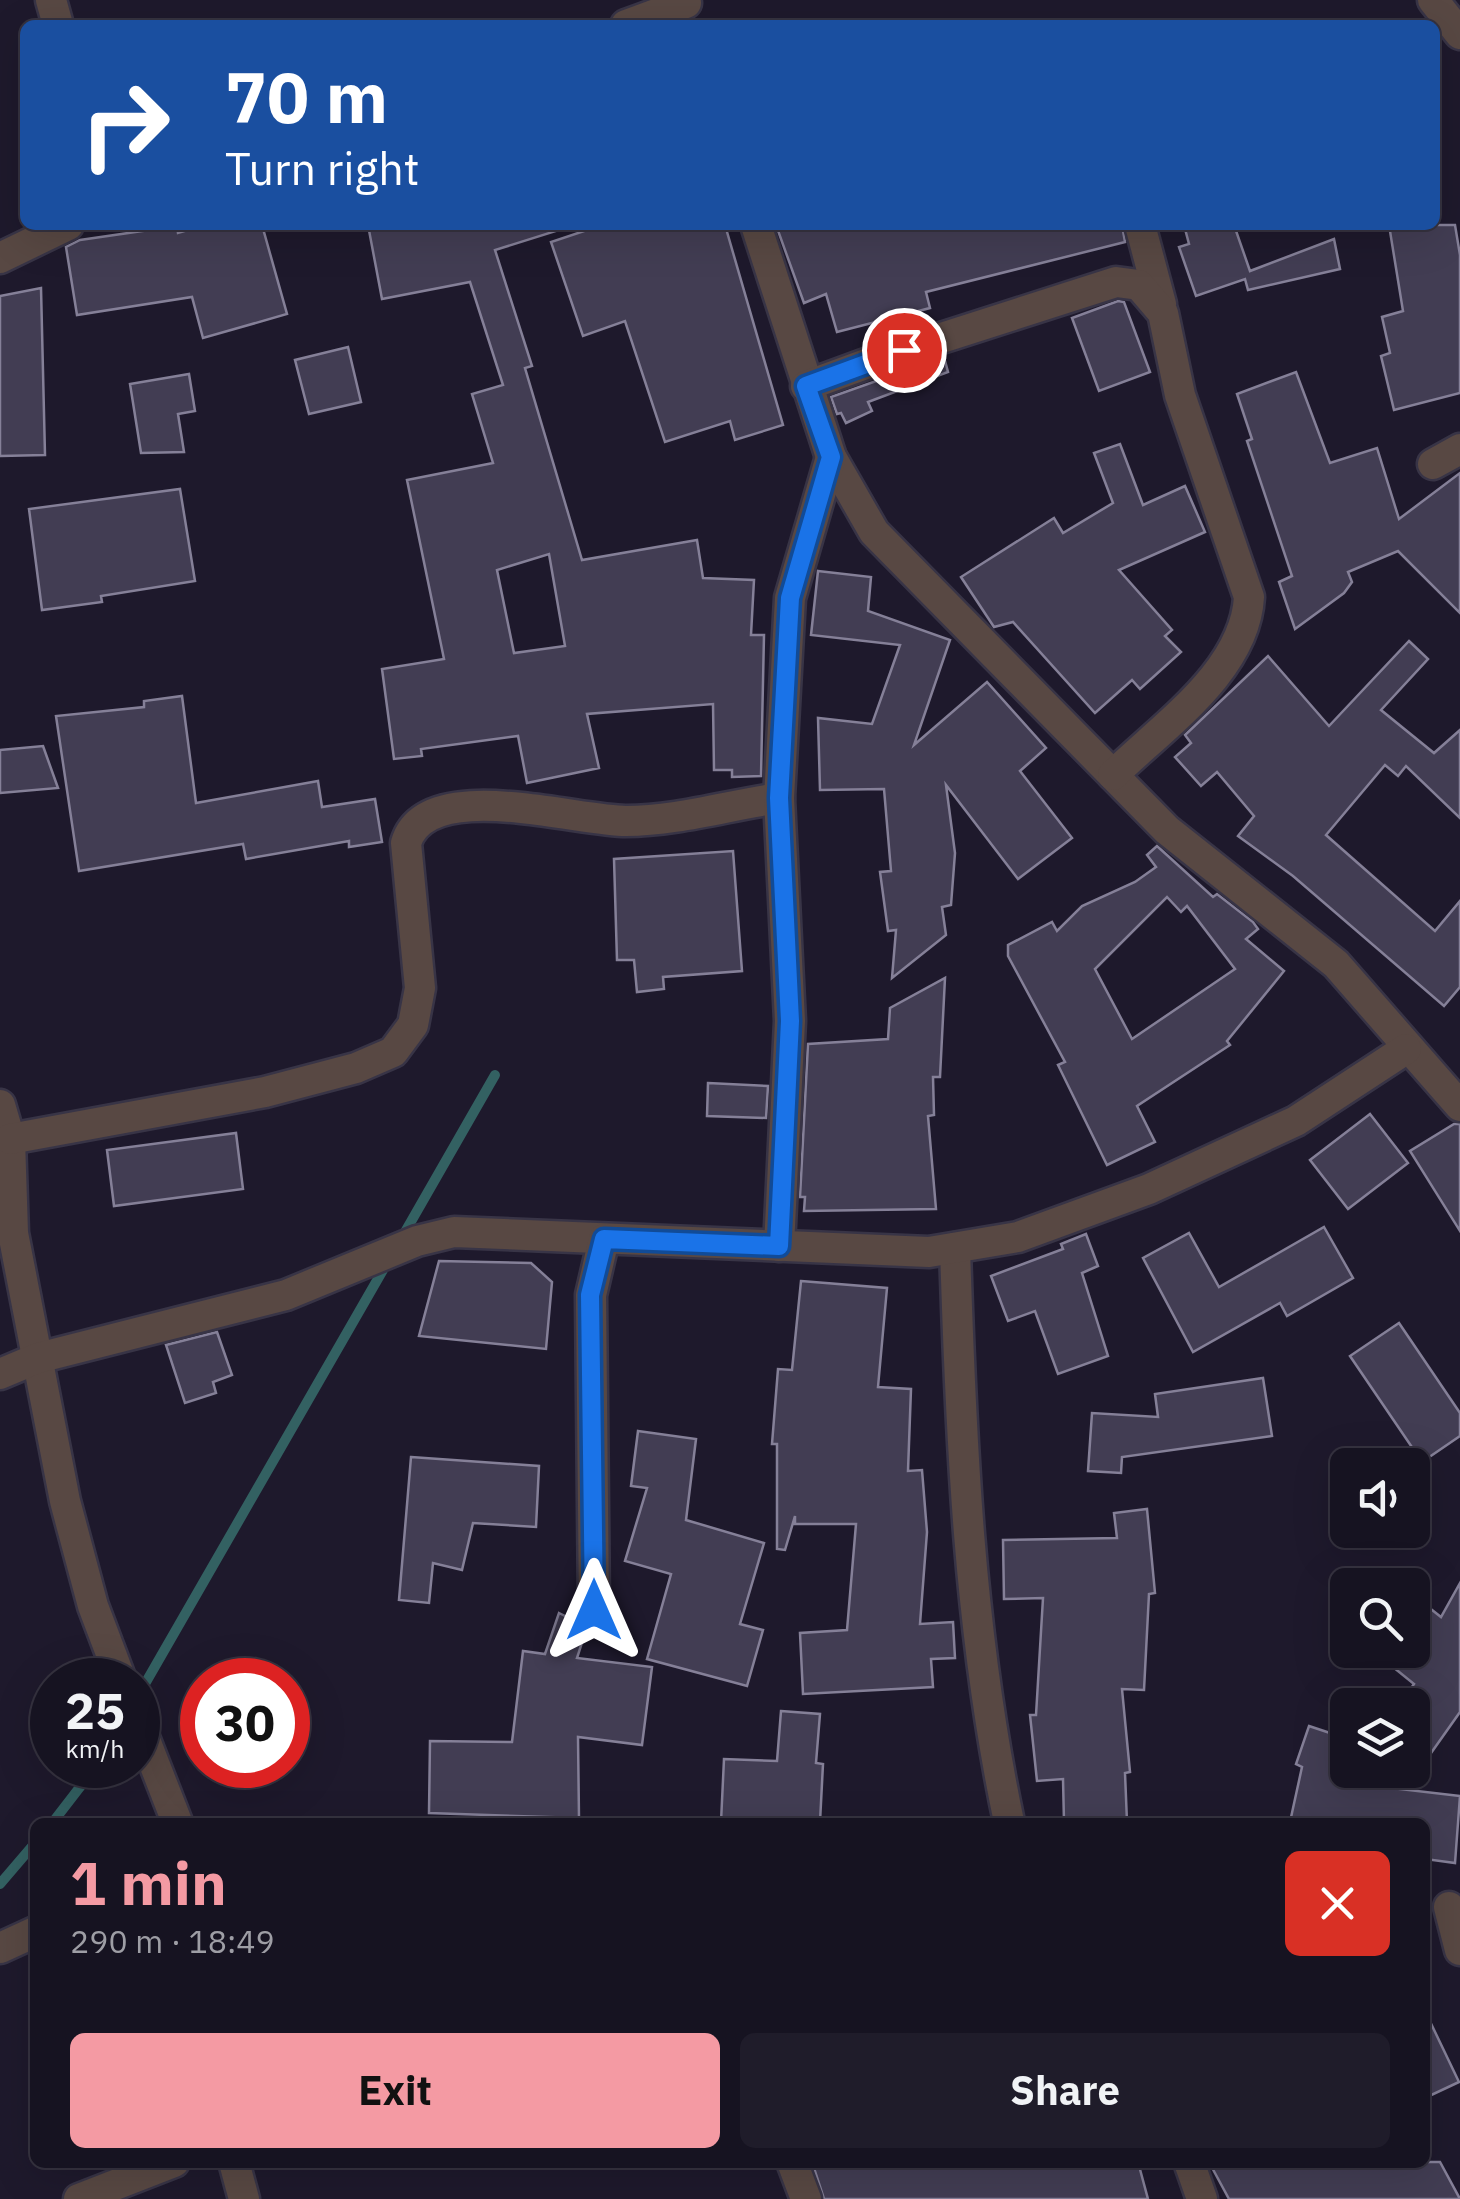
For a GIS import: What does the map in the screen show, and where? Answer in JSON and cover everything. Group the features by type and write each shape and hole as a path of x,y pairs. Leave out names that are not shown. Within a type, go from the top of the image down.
{"street":[{"path":"1433,0 1460,34"},
{"path":"646,20 689,9"},
{"path":"0,258 58,230"},
{"path":"758,230 831,457 874,532 1166,830 1336,964 1460,1106"},
{"path":"1113,775 1231,660 1248,624 1249,598 1180,395 1141,230"},
{"path":"806,386 1116,282 1140,286 1163,313"},
{"path":"1433,464 1460,449"},
{"path":"779,1246 790,1021 779,798 790,598 831,457"},
{"path":"10,1139 265,1092 356,1068 393,1052 413,1025 420,988 406,842 410,827 421,817 486,804 628,821 779,798"},
{"path":"1,1376 38,1358 286,1295 416,1240 454,1232 929,1252 1018,1236 1150,1189 1296,1121 1406,1048"},
{"path":"0,1105 10,1139 14,1233 74,1536 93,1606 113,1658"},
{"path":"594,1610 590,1295 604,1239"},
{"path":"955,1248 962,1494 987,1720 1008,1818"},
{"path":"160,1778 175,1818"},
{"path":"1445,1907 1460,1950"},
{"path":"0,1948 30,1934"},
{"path":"79,2199 159,2168"},
{"path":"236,2168 244,2199"},
{"path":"794,2168 806,2199"},
{"path":"1191,2168 1202,2199"}],"building":[{"path":"1440,225 1455,225 1460,255 1460,393 1394,410 1381,356 1390,353 1382,317 1403,311 1390,230 1440,230"},
{"path":"149,230 263,230 287,314 203,338 192,297 77,315 66,247 80,240"},
{"path":"369,230 556,230 495,250 532,366 525,368 582,560 697,540 703,578 754,580 751,635 764,635 761,776 732,777 732,770 714,770 713,704 587,714 599,768 527,783 518,736 421,749 422,756 394,759 382,669 444,659 407,480 493,463 472,394 503,385 470,282 382,299","holes":["549,554 565,646 514,653 497,570"]},
{"path":"587,230 726,230 783,425 735,440 730,421 665,442 625,321 583,336 551,242"},
{"path":"778,230 1123,230 1125,242 926,292 930,308 837,332 826,294 804,303"},
{"path":"1185,230 1236,230 1250,271 1334,239 1340,269 1248,290 1245,279 1196,296 1179,247 1189,244"},
{"path":"41,288 45,455 0,456 0,296"},
{"path":"1124,302 1150,372 1099,391 1072,318"},
{"path":"348,347 361,402 309,414 295,360"},
{"path":"944,357 948,372 868,402 872,411 846,423 841,413 837,414 831,397"},
{"path":"1296,372 1330,463 1377,448 1399,519 1460,473 1460,613 1398,551 1348,572 1352,582 1344,593 1295,629 1279,582 1292,576 1247,441 1252,439 1237,394"},
{"path":"189,374 195,411 178,414 184,452 141,453 130,384"},
{"path":"1120,444 1143,505 1185,486 1205,532 1119,570 1172,630 1165,636 1181,652 1140,689 1132,680 1095,713 1013,622 994,627 961,577 1054,518 1063,533 1113,503 1094,453"},
{"path":"180,489 195,581 101,596 102,602 42,610 29,509"},
{"path":"818,571 871,577 868,611 950,640 914,745 987,682 1046,748 1020,771 1072,838 1018,879 946,785 955,853 951,905 942,907 946,935 892,978 896,930 888,931 880,872 891,871 884,789 820,790 818,718 872,724 900,645 811,635"},
{"path":"1409,641 1428,659 1381,710 1434,753 1460,730 1460,818 1406,766 1398,776 1385,765 1326,835 1435,931 1460,901 1460,987 1444,1006 1293,876 1238,836 1254,816 1217,772 1201,786 1175,757 1191,743 1185,735 1268,656 1329,726"},
{"path":"182,696 196,803 318,781 322,807 375,799 382,842 349,847 349,841 246,859 243,844 79,871 56,716 144,707 144,701"},
{"path":"43,746 58,788 0,793 0,750"},
{"path":"1157,846 1213,897 1217,894 1253,922 1258,929 1246,939 1284,971 1227,1041 1230,1045 1137,1106 1155,1142 1107,1165 1058,1065 1065,1062 1008,956 1008,945 1052,922 1057,931 1082,906 1135,882 1156,867 1147,855","holes":["1167,897 1181,912 1187,906 1235,969 1132,1039 1095,969"]},
{"path":"733,851 742,971 663,977 664,989 637,992 634,960 617,960 614,859"},
{"path":"945,978 940,1077 933,1077 934,1115 928,1116 936,1209 804,1211 805,1197 800,1197 808,1044 888,1039 890,1008"},
{"path":"708,1083 768,1086 766,1118 707,1116"},
{"path":"1370,1114 1408,1163 1348,1209 1310,1160"},
{"path":"1460,1124 1460,1231 1410,1151"},
{"path":"236,1133 243,1189 114,1206 107,1150"},
{"path":"1324,1227 1353,1278 1287,1316 1280,1303 1193,1352 1143,1258 1189,1233 1219,1287"},
{"path":"1086,1234 1098,1266 1082,1273 1108,1356 1058,1374 1035,1311 1008,1321 991,1276 1063,1249 1061,1244"},
{"path":"439,1261 531,1263 552,1282 546,1349 419,1336"},
{"path":"801,1281 887,1288 878,1387 911,1389 908,1471 922,1470 927,1532 920,1624 953,1622 955,1658 931,1659 933,1687 803,1694 800,1633 847,1630 856,1524 795,1524 795,1516 785,1550 777,1549 777,1444 772,1444 778,1369 792,1370"},
{"path":"1399,1323 1460,1413 1460,1436 1430,1457 1430,1448 1412,1448 1350,1356"},
{"path":"217,1332 232,1375 213,1382 216,1393 185,1403 166,1345"},
{"path":"1263,1378 1272,1436 1122,1457 1121,1473 1088,1471 1092,1413 1158,1417 1155,1394"},
{"path":"638,1431 696,1439 686,1520 764,1543 740,1624 763,1630 747,1686 647,1659 671,1574 625,1561 647,1488 631,1486"},
{"path":"411,1457 539,1466 536,1527 473,1523 462,1570 433,1563 429,1603 399,1600"},
{"path":"1147,1509 1155,1593 1149,1594 1144,1690 1122,1689 1130,1772 1125,1773 1127,1818 1064,1818 1063,1779 1037,1781 1030,1715 1036,1715 1043,1598 1004,1599 1003,1540 1117,1538 1114,1513"},
{"path":"1460,1583 1460,1712 1430,1754 1430,1688 1411,1688 1414,1684 1394,1668 1430,1668 1430,1608 1441,1617"},
{"path":"559,1613 587,1627 577,1658 652,1667 642,1745 578,1737 579,1818 429,1813 430,1741 512,1742 523,1651 545,1654"},
{"path":"781,1711 820,1714 816,1763 823,1764 820,1818 721,1818 724,1759 777,1761"},
{"path":"1309,1726 1330,1733 1330,1788 1391,1788 1460,1796 1455,1863 1430,1860 1430,1818 1291,1818 1302,1767 1296,1764"},
{"path":"1430,2021 1459,2082 1430,2096"},
{"path":"1430,2162 1440,2162 1460,2199 1229,2199 1212,2168 1430,2168"},
{"path":"814,2168 1140,2168 1148,2199 824,2199"}],"waterway":[{"path":"401,1239 495,1075"},
{"path":"160,1658 387,1263"},
{"path":"56,1818 79,1788"},
{"path":"0,1884 30,1849"}],"route":[{"path":"594,1610 594,1350 590,1295 604,1239 779,1246 790,1021 779,798 790,598 831,457 806,386 904,350"}]}
